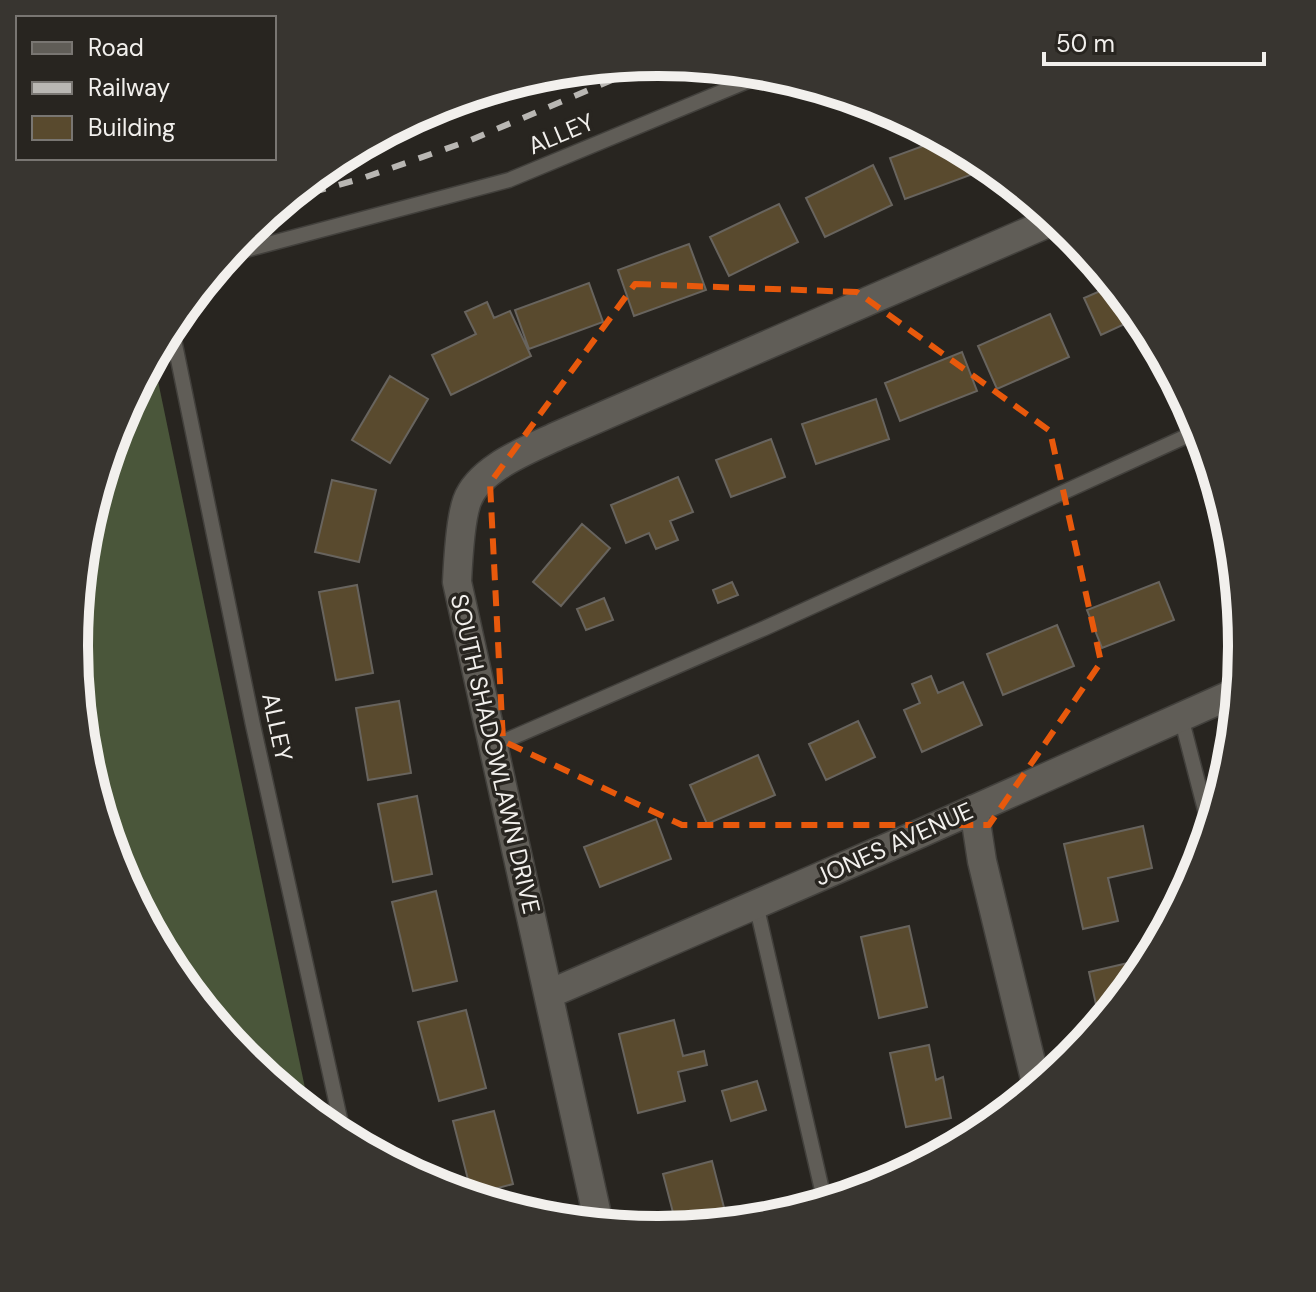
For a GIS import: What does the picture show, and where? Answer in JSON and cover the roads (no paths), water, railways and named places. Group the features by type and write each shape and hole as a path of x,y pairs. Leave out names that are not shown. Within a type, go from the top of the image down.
{"street":[{"name":"SOUTH SHADOWLAWN DRIVE","path":"596,1212 457,582 467,501 475,488 500,464 557,436 1043,225"},
{"name":"JONES AVENUE","path":"549,994 1225,697"},
{"path":"974,809 982,861 1034,1075"}],"lane":[{"name":"ALLEY","path":"249,249 509,180 743,83"},
{"name":"ALLEY","path":"175,344 253,725 340,1119"},
{"path":"493,746 765,628 1188,436"},
{"path":"1181,717 1205,808"},
{"path":"756,904 822,1192"}],"railway":[{"path":"314,192 471,140 618,77"}]}
